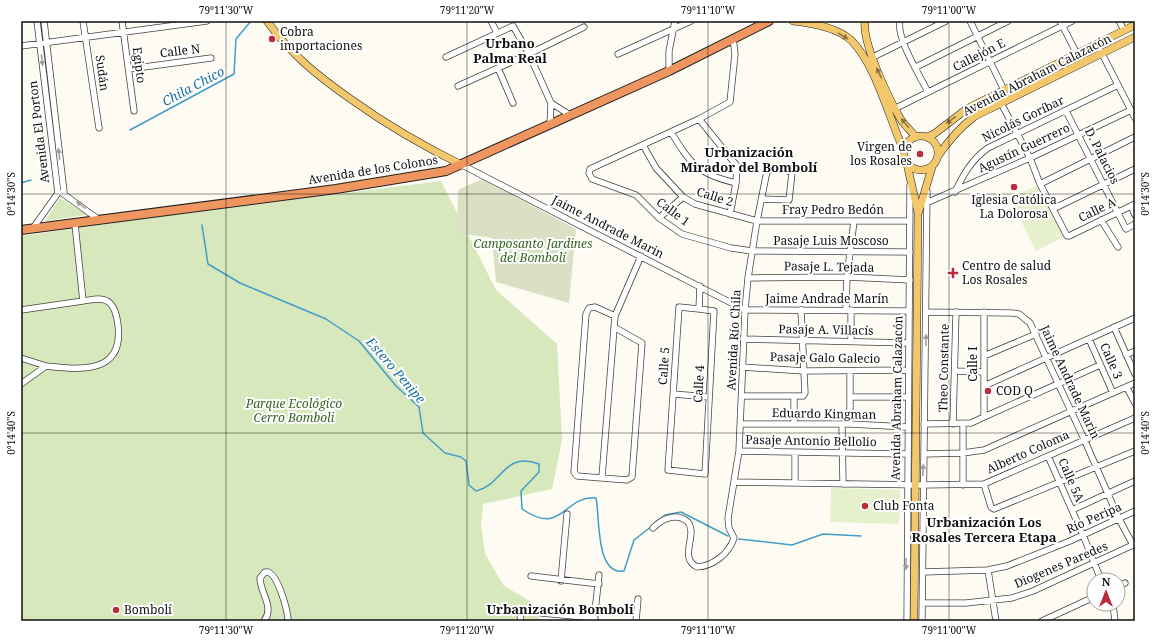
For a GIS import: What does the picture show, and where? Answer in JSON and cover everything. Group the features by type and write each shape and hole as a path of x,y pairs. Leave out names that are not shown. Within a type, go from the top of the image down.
{"highway":[{"name":"Avenida de los Colonos","path":"21,230 378,183 446,171 669,70 769,21"}],"main road":[{"path":"267,21 294,55 326,81 378,119 408,138 462,165"},
{"path":"793,21 818,25 835,31 850,40 857,48 877,84 904,151 907,164 912,168 921,170 932,167 938,156 937,146 927,137 916,137 909,141 904,151"},
{"path":"865,21 866,38 873,57 904,123 916,137"},
{"name":"Avenida Abraham Calazacón","path":"927,137 934,134 968,108 1135,25"},
{"name":"Avenida Abraham Calazacón","path":"938,156 949,139 975,116 1135,37"},
{"name":"Avenida Abraham Calazacón","path":"907,164 918,213 911,485 914,621"},
{"name":"Avenida Abraham Calazacón","path":"918,213 932,167"}],"street":[{"name":"Avenida El Porton","path":"37,21 61,193 98,219"},
{"name":"Avenida El Porton","path":"33,228 61,193 44,21"},
{"name":"Sudán","path":"83,21 98,128"},
{"name":"Egipto","path":"122,21 134,111"},
{"path":"21,46 40,42 207,21"},
{"path":"491,21 496,33"},
{"path":"669,70 669,51 675,21"},
{"path":"618,54 691,21"},
{"path":"900,21 898,27 928,92"},
{"path":"873,57 946,21"},
{"path":"970,21 1004,90"},
{"path":"916,67 1008,21"},
{"name":"Callejón E","path":"896,108 990,62 1062,23 1072,21"},
{"path":"1119,21 1124,30"},
{"path":"1062,23 1077,54"},
{"path":"446,57 513,26 529,54 551,103 550,124"},
{"path":"458,86 584,27"},
{"path":"643,146 730,102 734,61 733,38"},
{"path":"1097,44 1103,53 1135,118"},
{"name":"Calle N","path":"129,69 211,58"},
{"path":"498,68 513,102"},
{"name":"Nicolás Goríbar","path":"955,192 966,170 982,152 1118,85"},
{"path":"551,103 570,115"},
{"path":"1000,103 1030,158 1040,184 1054,209 1135,169"},
{"name":"Agustín Guerrero","path":"926,203 955,192 1030,158 1131,110"},
{"name":"D. Palacios","path":"1066,111 1126,229 1135,224"},
{"path":"699,119 736,163 736,183 730,214"},
{"path":"671,132 682,151 702,172 713,177 736,183"},
{"path":"1040,184 1135,138"},
{"name":"Calle 1","path":"643,146 590,169 589,173 592,179 636,195 659,218 682,234 731,248 752,251"},
{"name":"Calle 2","path":"643,146 656,168 683,197 695,204 757,221"},
{"name":"Jaime Andrade Marin","path":"462,165 745,310"},
{"name":"Avenida Río Chila","path":"653,528 662,520 677,517 686,520 690,524 692,530 688,552 690,561 697,567 711,565 718,559 734,538 727,523 741,424 745,310 752,251 767,171 773,169 789,170 792,173 789,200 762,199"},
{"name":"Avenida Abraham Calazacón","path":"907,621 911,485 907,454 910,280 909,175"},
{"name":"Avenida Abraham Calazacón","path":"922,621 926,203 928,180"},
{"path":"659,218 683,197"},
{"path":"1133,205 1135,216"},
{"name":"Calle A","path":"1054,209 1065,234 1070,236 1133,205"},
{"path":"1102,220 1118,247"},
{"name":"Fray Pedro Bedón","path":"757,221 910,221"},
{"path":"851,341 847,278 852,252 854,221"},
{"path":"75,224 83,301"},
{"name":"Pasaje Luis Moscoso","path":"752,251 910,252"},
{"path":"602,477 615,316 641,256"},
{"name":"Pasaje L. Tejada","path":"748,278 847,278 910,280"},
{"path":"699,310 700,286"},
{"path":"21,310 98,299 106,300 112,305 118,321 119,336 118,346 115,353 105,362 80,369 46,366 21,358"},
{"path":"614,327 642,343 632,477 627,480 577,476 574,472 586,314 589,308 595,307 615,316"},
{"name":"Calle 5","path":"699,310 678,307 668,470 705,474"},
{"name":"Calle 4","path":"699,310 714,311 705,474"},
{"name":"Jaime Andrade Marín","path":"745,310 909,311"},
{"path":"742,396 805,395 800,310"},
{"name":"Jaime Andrade Marin","path":"926,312 984,312 1019,314 1030,323 1059,383 1119,520 1134,545"},
{"name":"Theo Constante","path":"953,424 956,312"},
{"name":"Calle I","path":"984,312 984,417"},
{"path":"984,386 1135,318"},
{"path":"1114,327 1135,374"},
{"path":"984,356 1036,334"},
{"name":"Pasaje A. Villacís","path":"744,339 909,343"},
{"name":"Calle 3","path":"1089,339 1113,393"},
{"path":"1126,355 1135,351"},
{"path":"924,424 963,424 976,422 984,417 1100,365"},
{"path":"21,384 46,366"},
{"name":"Pasaje Galo Galecio","path":"742,367 804,371 908,370"},
{"path":"850,371 850,424"},
{"path":"955,371 984,372"},
{"path":"924,454 963,453 984,450 1127,388 1135,383"},
{"path":"1127,388 1135,403"},
{"path":"673,394 710,397"},
{"path":"794,396 794,423"},
{"path":"850,397 908,397"},
{"name":"Alberto Coloma","path":"734,482 911,485 984,484 1135,418"},
{"name":"Eduardo Kingman","path":"741,424 850,424 907,427"},
{"path":"842,424 844,454 843,484"},
{"path":"963,424 963,485"},
{"name":"Pasaje Antonio Bellolio","path":"738,451 907,454"},
{"path":"984,484 991,507 994,509 1135,451"},
{"path":"795,453 795,483"},
{"name":"Calle 5A","path":"1048,456 1083,535 1097,572"},
{"path":"1072,510 1135,481"},
{"name":"Río Peripa","path":"923,572 988,570 1007,566 1119,520 1135,511"},
{"path":"562,581 567,514"},
{"name":"Diogenes Paredes","path":"922,604 992,601 1033,591 1134,545"},
{"path":"988,570 996,621"},
{"path":"264,621 268,614 268,607 260,578 265,572 268,572 276,579 288,614 288,621"},
{"path":"541,613 595,619 599,575"},
{"path":"531,576 562,581 599,584"},
{"path":"636,621 638,599"},
{"path":"1042,621 1086,601"}],"green space":[{"name":"Camposanto Jardines del Bombolí","path":"482,179 576,229 569,303 496,282 492,238 457,233 458,190"},
{"name":"Parque Ecológico Cerro Bomboli","path":"441,181 496,290 557,344 562,440 552,489 483,504 481,525 485,554 504,586 530,601 541,621 21,621 21,236 141,219"},
{"path":"1038,185 1064,237 1036,251 1010,199"},
{"path":"60,198 87,215 45,221"},
{"name":"Club Fonta","path":"831,488 900,490 899,524 830,522"}],"waterway":[{"name":"Chila Chico","path":"130,130 234,74 236,39 251,21"},
{"name":"Estero Penipe","path":"21,183 31,180"},
{"name":"Estero Penipe","path":"202,225 208,264 240,283 326,319 359,341 396,386 419,407 423,433 445,453 461,457 466,461 469,485 476,491 485,488 510,465 527,461 539,464 539,472 521,491 522,509 546,519 555,517 576,502 596,498 603,555 608,564 615,570 624,571 634,540 652,526"},
{"name":"Estero Penipe","path":"656,522 665,515 681,512 728,536"},
{"name":"Estero Penipe","path":"739,539 792,545 823,534 861,536"}],"place":[{"name":"Cobra importaciones","path":"272,39"},
{"name":"Virgen de los Rosales","path":"920,154"},
{"name":"Iglesia Católica La Dolorosa","path":"1014,187"},
{"name":"Centro de salud Los Rosales","path":"953,273"},
{"name":"COD Q","path":"988,391"},
{"name":"Club Fonta","path":"865,506"},
{"name":"Bombolí","path":"116,610"}],"district":[{"name":"Urbano Palma Real","path":"510,50"},
{"name":"Urbanización Mirador del Bombolí","path":"749,160"},
{"name":"Urbanización Los Rosales Tercera Etapa","path":"984,530"},
{"name":"Urbanización Bombolí","path":"560,609"}]}
